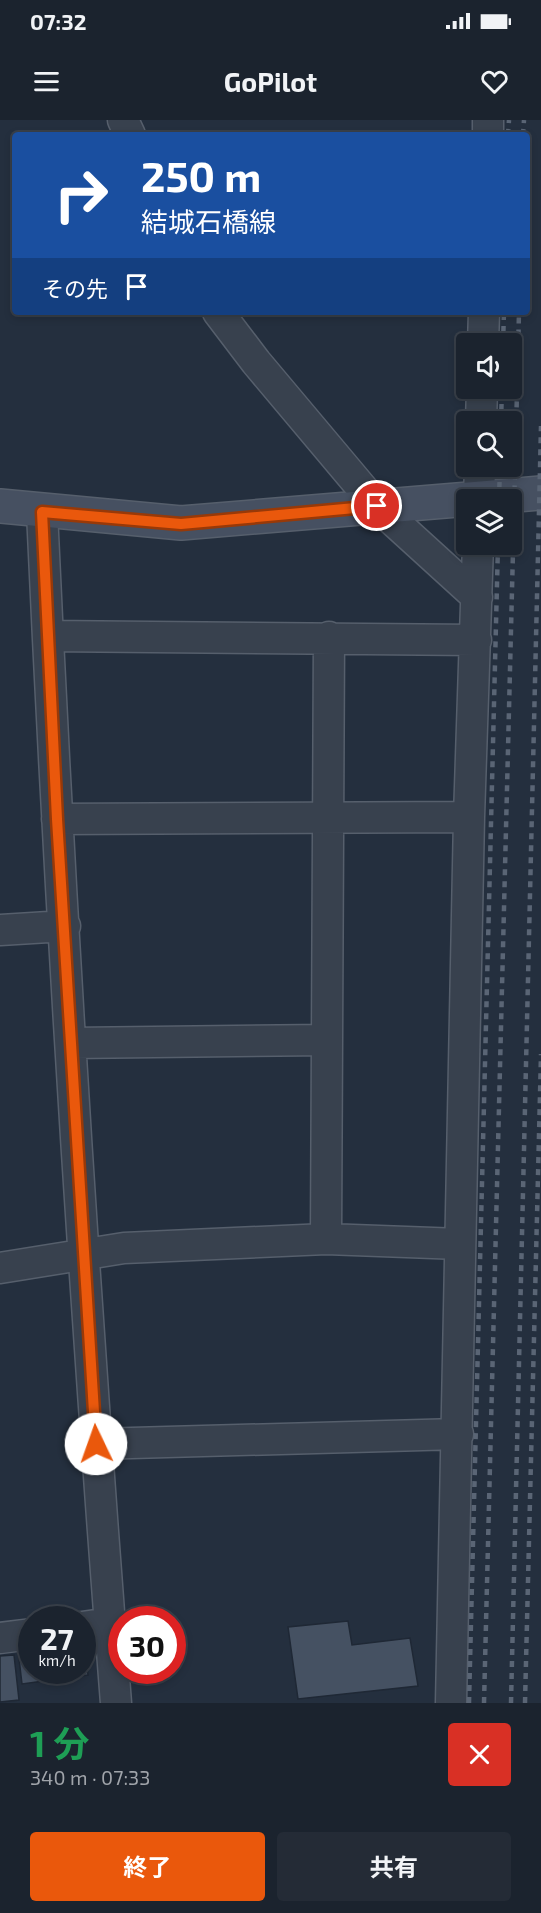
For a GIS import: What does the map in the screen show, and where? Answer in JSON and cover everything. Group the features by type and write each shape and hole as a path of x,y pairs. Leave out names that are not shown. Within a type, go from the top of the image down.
{"main road":[{"path":"0,506 42,512 181,524 377,506 480,488 541,494"}],"street":[{"path":"220,315 256,362 377,506 477,597"},
{"path":"483,315 483,333"},
{"path":"42,512 57,819 96,1444 96,1606"},
{"path":"451,1703 478,555"},
{"path":"48,636 476,640"},
{"path":"326,1239 330,816 329,637"},
{"path":"57,819 470,817"},
{"path":"0,930 65,926"},
{"path":"72,1043 327,1040"},
{"path":"0,1268 124,1248 326,1239 460,1244"},
{"path":"96,1444 458,1434"},
{"path":"96,1625 116,1703"},
{"path":"0,1638 18,1636"}],"building":[{"path":"348,1621 352,1645 410,1638 418,1686 298,1699 288,1627"},
{"path":"14,1655 19,1700 0,1702 0,1656"}],"railway":[{"path":"508,132 509,120"},
{"path":"523,132 524,120"},
{"path":"503,333 504,315"},
{"path":"484,1703 519,315"},
{"path":"501,411 502,399"},
{"path":"511,1703 541,426"},
{"path":"499,489 500,477"},
{"path":"469,1703 498,555"},
{"path":"525,1703 541,1054"}],"route":[{"path":"96,1444 57,819 42,512 181,524 377,506"}]}
